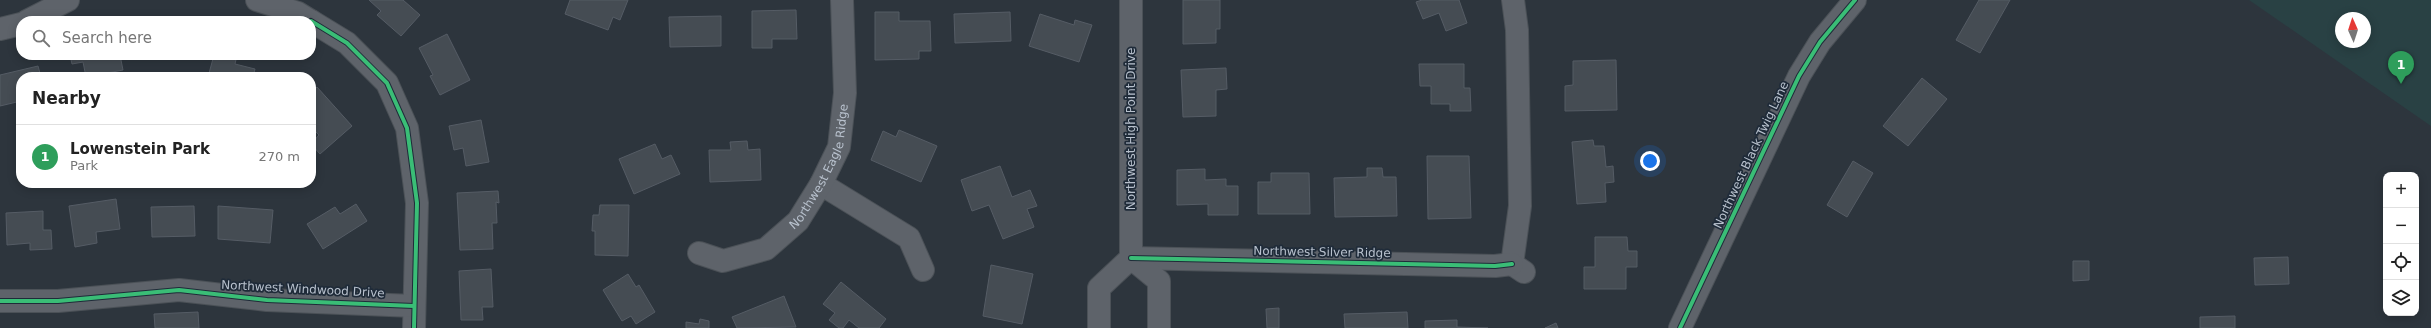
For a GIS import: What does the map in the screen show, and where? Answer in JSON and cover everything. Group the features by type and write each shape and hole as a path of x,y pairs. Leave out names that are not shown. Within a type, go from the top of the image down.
{"street":[{"path":"37,16 68,0"},
{"path":"257,0 302,16"},
{"name":"Northwest Eagle Ridge","path":"699,253 723,261 766,249 798,221 821,184 839,147 846,92 842,0"},
{"name":"Northwest High Point Drive","path":"1131,0 1131,258"},
{"name":"Northwest Silver Ridge","path":"1131,258 1495,266 1518,268 1520,206 1517,30 1513,0"},
{"name":"Northwest Black Twig Lane","path":"1680,328 1799,76 1820,42 1855,0"},
{"path":"316,24 348,42 387,83 407,128 418,203 414,328"},
{"path":"0,29 16,25"},
{"path":"821,184 909,238 923,270"},
{"path":"1099,328 1099,288 1131,258 1159,281 1159,328"},
{"name":"Northwest Windwood Drive","path":"0,301 58,301 180,290 267,300 414,306"}],"green space":[{"path":"2249,0 2431,0 2431,126"}],"building":[{"path":"369,0 403,0 420,15 401,36 377,15 381,11"},
{"path":"570,0 628,0 620,20 613,17 608,30 565,14"},
{"path":"1183,0 1220,0 1220,29 1216,29 1216,43 1183,44"},
{"path":"1422,0 1459,0 1467,23 1446,31 1439,13 1423,19 1416,2"},
{"path":"1979,0 2010,0 1980,53 1956,40"},
{"path":"796,10 797,39 772,39 772,48 752,48 752,11"},
{"path":"875,12 899,12 899,21 930,21 931,51 919,51 919,59 875,60"},
{"path":"1010,12 1011,41 955,43 954,14"},
{"path":"1040,14 1074,25 1075,20 1092,25 1079,62 1029,46"},
{"path":"721,16 721,46 670,47 669,17"},
{"path":"447,34 470,80 440,95 430,76 433,75 419,48"},
{"path":"71,60 121,60 123,70 112,72 85,72 83,62 72,64"},
{"path":"213,60 236,60 235,64 255,69 254,72 209,72"},
{"path":"1616,60 1617,110 1565,111 1565,86 1573,85 1573,61"},
{"path":"1419,64 1464,64 1464,88 1470,88 1471,111 1450,111 1450,104 1431,104 1431,86 1420,86"},
{"path":"38,66 40,72 16,72 16,102 0,106 0,75"},
{"path":"1226,68 1227,89 1216,90 1216,116 1183,117 1181,70"},
{"path":"1922,78 1947,99 1908,146 1883,126"},
{"path":"317,87 352,126 320,154 316,150 316,138 319,135 316,132"},
{"path":"481,120 489,162 466,166 463,148 454,150 449,126"},
{"path":"899,130 937,146 921,182 871,160 883,131 896,137"},
{"path":"1593,140 1594,146 1604,146 1606,167 1613,166 1614,182 1605,183 1606,202 1577,204 1572,142"},
{"path":"747,141 748,150 760,149 761,180 710,182 709,150 731,150 730,142"},
{"path":"655,144 662,159 671,155 680,174 634,194 619,159"},
{"path":"1427,156 1469,156 1471,218 1428,219"},
{"path":"1853,161 1873,173 1847,217 1827,205"},
{"path":"1000,166 1012,197 1030,190 1037,206 1027,209 1034,227 1003,239 989,205 972,211 961,180"},
{"path":"1367,168 1382,168 1383,177 1396,177 1397,216 1335,217 1334,178 1367,177"},
{"path":"1205,169 1205,180 1226,179 1226,186 1238,186 1238,215 1208,215 1208,204 1177,205 1177,170"},
{"path":"1271,173 1309,173 1310,214 1258,214 1258,182 1271,182"},
{"path":"498,191 499,203 496,202 497,223 492,223 493,249 460,250 457,193"},
{"path":"116,199 120,229 96,232 97,243 75,247 69,206"},
{"path":"356,204 367,221 323,249 307,224 335,207 340,214"},
{"path":"600,205 629,205 628,256 595,255 595,231 592,231 593,215 599,215"},
{"path":"194,206 195,236 152,237 151,207"},
{"path":"218,206 273,210 270,243 218,239"},
{"path":"43,211 43,230 51,230 52,249 30,250 30,243 7,245 6,213"},
{"path":"1595,237 1627,237 1628,251 1637,251 1637,267 1626,267 1626,289 1584,289 1584,267 1595,267"},
{"path":"2288,257 2289,284 2255,285 2254,258"},
{"path":"2073,261 2089,261 2089,280 2073,281"},
{"path":"991,265 1033,274 1022,324 983,316"},
{"path":"491,269 493,307 482,307 483,320 461,320 459,271"},
{"path":"628,274 636,287 639,285 655,312 636,324 631,316 622,321 603,290"},
{"path":"841,282 886,319 879,328 859,328 849,320 843,328 839,328 829,320 835,313 823,304"},
{"path":"784,296 796,327 737,328 732,317"},
{"path":"1279,308 1279,328 1267,328 1266,309"},
{"path":"198,312 199,328 155,328 154,314"},
{"path":"1407,312 1408,328 1345,328 1344,314"},
{"path":"2235,316 2235,328 2200,328 2200,317"},
{"path":"700,319 709,321 709,328 686,328 686,322 699,324"},
{"path":"1457,320 1457,327 1488,328 1425,328 1425,321"},
{"path":"1556,323 1558,328 1545,328"}],"cycle path":[{"path":"1680,328 1799,76 1820,42 1855,0"},
{"path":"316,24 347,43 387,83 407,128 417,203 414,328"},
{"path":"1131,258 1495,266 1512,264"},
{"path":"0,301 58,301 179,290 267,300 414,306"}],"place":[{"name":"Lowenstein Park","path":"2401,84"}]}
